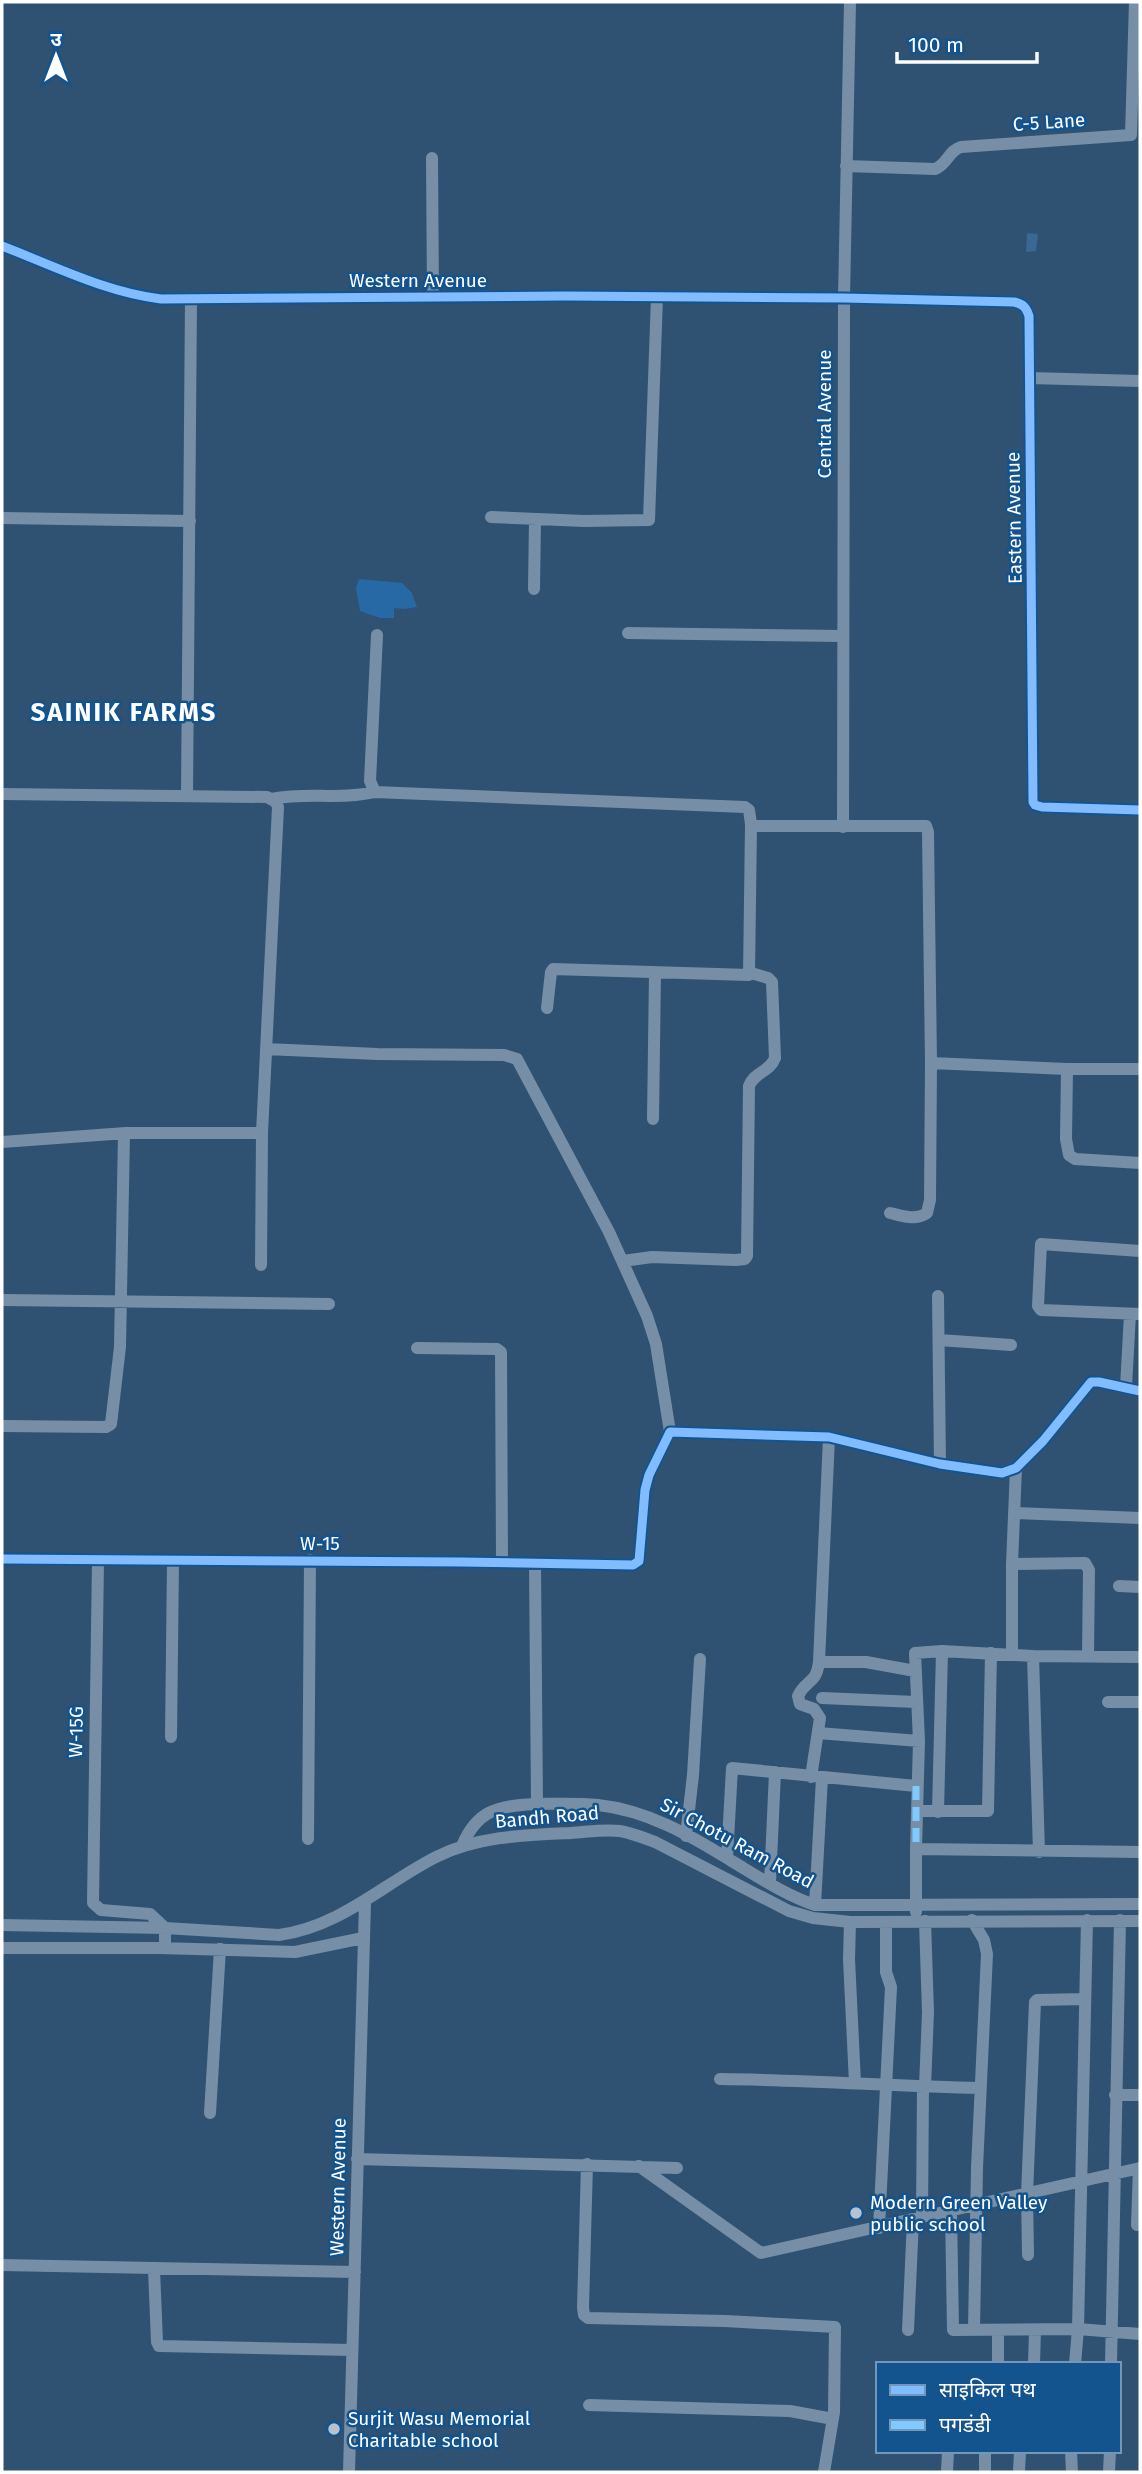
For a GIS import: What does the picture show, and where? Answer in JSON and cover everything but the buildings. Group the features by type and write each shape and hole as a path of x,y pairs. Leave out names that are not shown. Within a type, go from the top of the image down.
{"street":[{"name":"Central Avenue","path":"843,827 844,298 850,2"},
{"name":"C-5 Lane","path":"846,166 935,169 942,166 953,150 961,148 1131,135 1135,2"},
{"path":"432,158 433,297"},
{"name":"Western Avenue","path":"2,246 99,285 132,295 161,299 844,298"},
{"path":"491,517 649,520 657,297"},
{"name":"Eastern Avenue","path":"844,298 1014,302 1027,309 1030,379 1033,802 1035,806 1042,807 1140,810"},
{"path":"187,795 191,299"},
{"path":"1030,379 1140,381"},
{"path":"2,518 190,521"},
{"path":"534,589 535,519"},
{"path":"628,633 842,636"},
{"path":"375,792 370,781 377,635"},
{"path":"2,794 187,795 272,799 289,795 354,797 375,792 745,807 750,810 751,825 751,973"},
{"path":"261,1265 262,1133 278,807 272,799"},
{"path":"751,825 923,825 928,829 931,1063 929,1208 927,1213 915,1217 890,1213"},
{"path":"547,1008 552,969 751,973 768,978 772,982 775,1058 771,1066 756,1075 749,1086 747,1256 742,1260 652,1258 623,1261"},
{"path":"653,1119 655,973"},
{"path":"266,1049 377,1054 504,1055 517,1059 623,1261 652,1329 670,1432 829,1437 940,1464 1002,1473 1016,1468 1043,1441 1091,1382 1099,1381 1140,1391"},
{"path":"931,1063 1140,1069"},
{"path":"1067,1069 1065,1110 1069,1155 1075,1159 1140,1163"},
{"path":"2,1142 124,1134 262,1133"},
{"path":"2,1426 106,1427 111,1424 122,1302 124,1134"},
{"path":"1126,1387 1135,1314 1039,1309 1040,1245 1140,1251"},
{"path":"938,1296 940,1464"},
{"path":"2,1300 329,1304"},
{"path":"939,1340 1011,1345"},
{"path":"416,1348 497,1349 501,1352 502,1562"},
{"name":"W-15","path":"2,1559 633,1565 638,1563 645,1490 649,1475 670,1432"},
{"path":"815,1905 816,1778 820,1714 800,1704 797,1696 816,1676 819,1662 829,1437"},
{"path":"1012,1654 1016,1468"},
{"path":"1014,1513 1140,1518"},
{"path":"308,1839 310,1560"},
{"name":"W-15G","path":"98,1561 93,1903 102,1910 150,1914 165,1928"},
{"path":"172,1737 173,1561"},
{"path":"1012,1564 1086,1563 1089,1570 1088,1656"},
{"path":"535,1564 537,1804"},
{"path":"1119,1586 1140,1587"},
{"path":"908,2330 928,2012 920,1921 916,1906 916,1786 919,1741 915,1653 942,1651 1033,1656 1140,1657"},
{"path":"939,1812 942,1651"},
{"path":"917,1811 989,1810 991,1653"},
{"path":"1033,1656 1039,1852"},
{"path":"686,1836 693,1775 700,1659"},
{"path":"819,1662 866,1662 915,1671"},
{"path":"822,1698 916,1702"},
{"path":"1108,1702 1140,1702"},
{"path":"818,1733 919,1741"},
{"path":"727,1857 731,1769 916,1786"},
{"path":"770,1883 775,1772"},
{"name":"Sir Chotu Ram Road","path":"462,1846 467,1834 484,1814 504,1807 576,1804 633,1812 667,1825 815,1905 1140,1904"},
{"name":"Bandh Road","path":"2,1925 165,1928 279,1935 321,1924 365,1903 433,1859 462,1846 540,1834 620,1831 655,1842 789,1911 813,1918 850,1922 1140,1920"},
{"path":"916,1849 1140,1852"},
{"name":"Western Avenue","path":"349,2472 365,1903"},
{"path":"972,1920 984,1940 987,1954 980,2088 974,2329"},
{"path":"1075,2362 1087,1920"},
{"path":"1111,2362 1120,1920"},
{"path":"850,1922 849,1959 855,2083"},
{"path":"879,2228 891,1987 886,1972 886,1922"},
{"path":"165,1928 165,1948"},
{"path":"2,1948 165,1948 295,1952 363,1938"},
{"path":"209,2113 220,1949"},
{"path":"1028,2255 1027,2194 1035,2002 1085,1999"},
{"path":"720,2079 820,2080 886,2086 980,2088"},
{"path":"1115,2095 1140,2095"},
{"path":"358,2159 677,2168"},
{"path":"587,2164 584,2315 593,2320 724,2320 835,2327 833,2419 824,2472"},
{"path":"639,2166 759,2253 1140,2168 1137,2225"},
{"path":"951,2211 953,2330 1078,2329 1140,2333"},
{"path":"2,2265 355,2272"},
{"path":"155,2269 159,2346 352,2350"},
{"path":"998,2330 998,2362"},
{"path":"1034,2362 1035,2330"},
{"path":"589,2406 790,2411 833,2419"},
{"path":"947,2472 948,2453"},
{"path":"985,2453 985,2472"},
{"path":"1019,2472 1020,2453"},
{"path":"1071,2453 1072,2472"},
{"path":"1109,2472 1110,2453"}],"shaded area":[{"path":"1027,233 1038,234 1036,251 1026,252"},
{"path":"359,579 402,583 412,593 417,607 394,608 394,618 380,618 360,611 356,588"}],"marked path":[{"path":"916,1786 916,1849"}],"cycle path":[{"path":"2,246 120,291 161,299 565,296 844,298 1020,304 1029,316 1033,802 1042,807 1140,810"},
{"path":"2,1559 633,1565 639,1561 645,1490 649,1475 670,1432 829,1437 940,1464 1002,1473 1016,1468 1043,1441 1091,1382 1140,1391"}],"place":[{"name":"Modern Green Valley public school","path":"856,2213"},
{"name":"Surjit Wasu Memorial Charitable school","path":"334,2429"}],"district":[{"name":"SAINIK FARMS","path":"124,712"}]}
